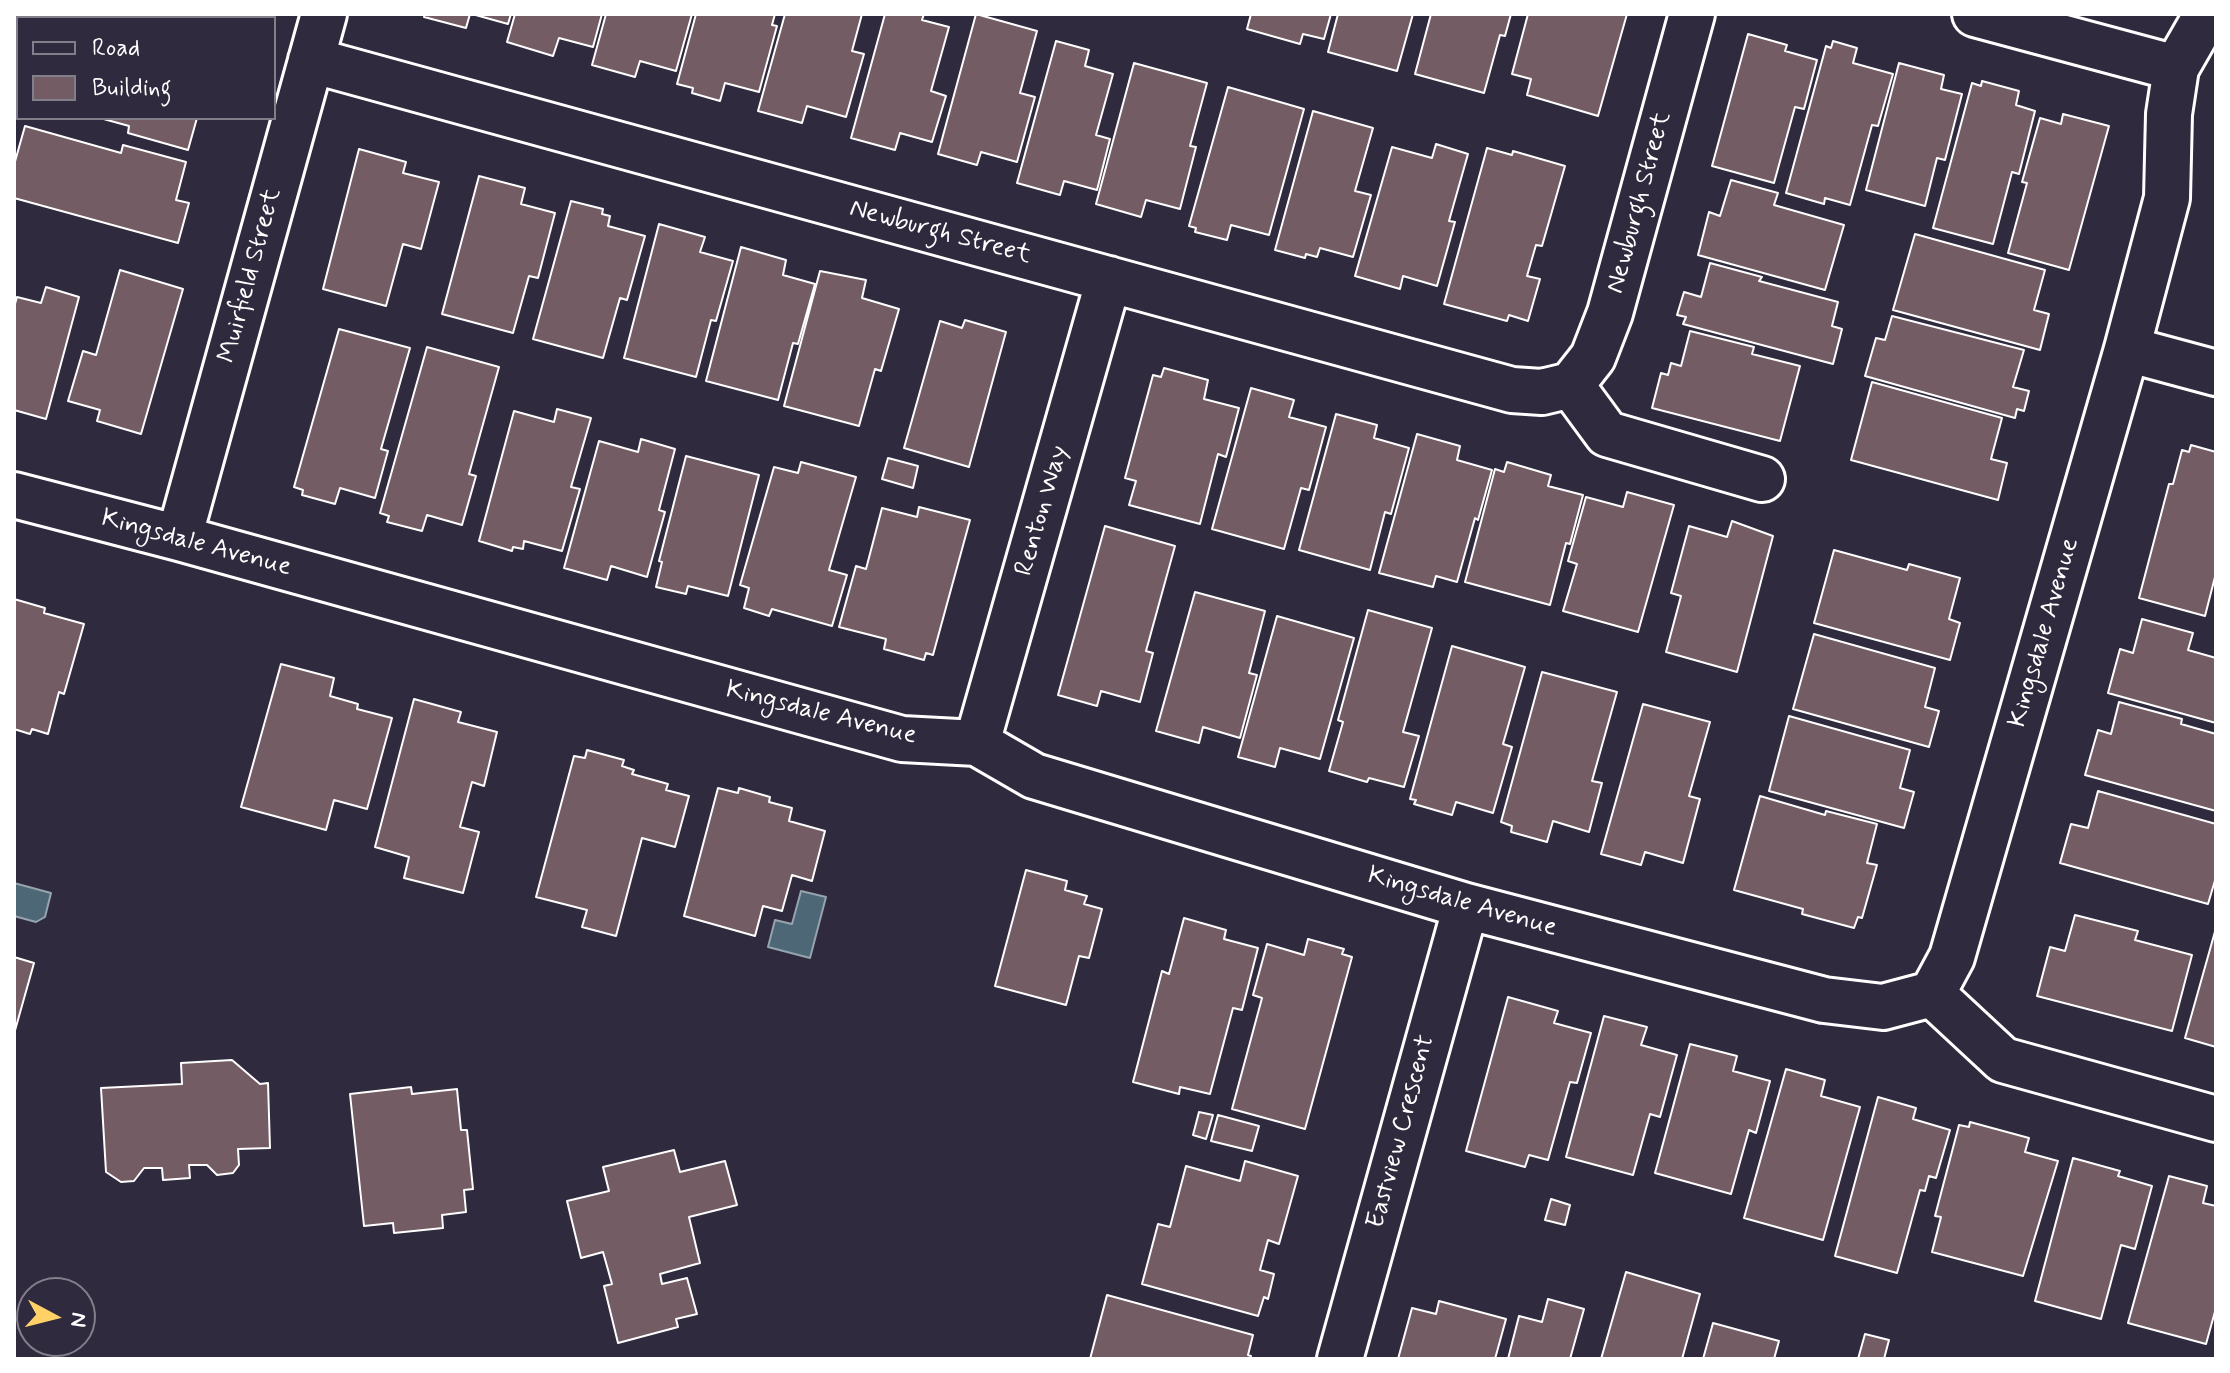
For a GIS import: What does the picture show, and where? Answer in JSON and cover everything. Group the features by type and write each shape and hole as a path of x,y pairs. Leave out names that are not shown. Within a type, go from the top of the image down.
{"street":[{"name":"Muirfield Street","path":"179,538 324,14"},
{"name":"Newburgh Street","path":"311,60 1512,390 1542,392 1571,385 1593,357 1610,313 1692,14"},
{"path":"1975,14 2176,68"},
{"name":"Kingsdale Avenue","path":"14,495 902,739 977,743 1034,776 1466,906 1824,1000 1883,1007 1932,994 1952,957 2127,349 2167,198 2169,114 2176,68 2207,14"},
{"name":"Renton Way","path":"977,743 1109,279"},
{"path":"2127,349 2216,373"},
{"path":"1571,385 1607,434 1762,479"},
{"name":"Eastview Crescent","path":"1340,1359 1466,906"},
{"path":"1932,994 2003,1060 2216,1119"}],"water":[{"path":"14,883 51,893 45,917 36,922 14,916"},
{"path":"801,891 826,897 810,958 768,947 775,920 792,924"}],"building":[{"path":"98,14 243,14 242,16"},
{"path":"425,14 470,14 466,28 424,17"},
{"path":"472,14 511,14 508,24"},
{"path":"515,14 602,14 593,47 559,38 553,56 507,42"},
{"path":"606,14 692,14 676,71 640,61 635,77 592,65"},
{"path":"696,14 775,14 772,25 777,26 759,92 725,83 720,101 692,93 693,88 677,84"},
{"path":"785,14 862,14 852,51 864,54 846,117 807,106 802,123 758,111"},
{"path":"885,14 924,14 922,20 949,27 931,91 946,96 932,142 900,133 895,150 851,138"},
{"path":"976,14 1037,31 1020,93 1035,97 1017,162 981,152 977,165 938,154"},
{"path":"1251,14 1331,14 1324,39 1303,34 1300,44 1247,29"},
{"path":"1338,14 1413,14 1397,71 1328,52"},
{"path":"1431,14 1511,14 1505,36 1500,35 1484,93 1415,74"},
{"path":"1528,14 1627,14 1598,116 1527,95 1531,79 1512,74"},
{"path":"1748,34 1787,45 1785,51 1817,60 1804,109 1795,107 1774,183 1712,166"},
{"path":"1056,41 1089,50 1085,66 1113,74 1096,135 1110,139 1097,190 1064,181 1060,195 1017,183"},
{"path":"1833,41 1857,48 1853,63 1893,74 1878,126 1872,125 1850,205 1825,198 1824,204 1786,193 1826,46 1831,48"},
{"path":"1134,63 1207,83 1190,146 1196,147 1180,209 1146,200 1141,217 1096,204"},
{"path":"1899,63 1944,75 1941,89 1962,94 1945,160 1937,158 1925,206 1866,190"},
{"path":"1982,81 2019,91 2016,105 2035,111 2019,174 2012,172 1993,244 1933,228 1972,83 1981,86"},
{"path":"1228,87 1304,109 1269,235 1231,225 1227,240 1195,232 1196,228 1189,226"},
{"path":"1313,111 1373,128 1355,191 1371,195 1353,257 1320,248 1317,257 1306,254 1305,258 1275,250"},
{"path":"2063,114 2109,126 2069,270 2008,253 2027,183 2022,182 2040,118 2061,124"},
{"path":"107,120 196,120 188,150 128,133 129,126"},
{"path":"25,126 121,153 123,145 186,162 176,200 189,203 178,243 14,198 14,165"},
{"path":"1436,144 1468,154 1449,221 1455,222 1437,286 1403,276 1400,289 1355,276 1392,147 1432,158"},
{"path":"1487,148 1512,155 1513,151 1565,166 1542,246 1536,245 1527,276 1540,279 1528,321 1509,315 1507,321 1444,304"},
{"path":"359,149 406,162 403,173 439,182 421,249 403,244 386,306 323,289"},
{"path":"479,176 525,188 521,204 555,213 538,278 529,276 513,333 442,314"},
{"path":"1731,180 1778,193 1774,205 1844,225 1825,290 1698,255 1709,212 1720,216"},
{"path":"571,201 603,209 602,214 610,216 608,226 645,236 627,300 620,298 603,358 533,339"},
{"path":"659,224 705,237 700,252 733,261 716,321 711,320 696,377 624,358"},
{"path":"1915,234 2045,270 2034,310 2049,314 2040,350 1893,310"},
{"path":"741,247 786,260 783,275 815,284 798,344 793,343 778,400 706,381"},
{"path":"1710,263 1762,277 1759,281 1838,302 1832,326 1842,329 1833,364 1683,324 1686,317 1677,315 1684,292 1701,297"},
{"path":"120,270 183,289 141,434 97,421 100,410 68,401 83,351 96,355"},
{"path":"820,271 866,280 862,298 899,309 881,371 875,369 859,426 784,406"},
{"path":"46,287 79,297 46,419 14,410 14,307 17,297 41,303"},
{"path":"1892,316 2024,350 2013,387 2029,391 2024,411 2017,409 2015,418 1865,376 1876,338 1885,340"},
{"path":"965,320 1006,332 969,467 904,448 940,321 962,328"},
{"path":"339,329 410,348 381,449 388,451 375,498 340,488 335,504 302,495 303,490 294,487"},
{"path":"1690,331 1754,347 1752,354 1800,366 1780,441 1652,408 1661,373 1668,375 1671,363 1681,366"},
{"path":"427,347 499,367 469,474 476,476 462,525 427,515 422,531 387,522 389,516 380,513"},
{"path":"1164,368 1208,380 1204,399 1239,408 1226,457 1218,454 1200,524 1129,505 1136,481 1125,478 1153,375 1161,377"},
{"path":"1872,382 2002,418 1991,459 2007,463 1998,500 1851,460"},
{"path":"1251,388 1294,400 1289,417 1326,427 1309,490 1301,488 1284,549 1212,529"},
{"path":"557,409 591,418 571,487 580,489 562,551 524,541 523,549 513,547 512,551 479,541 514,411 554,422"},
{"path":"1336,414 1377,425 1374,438 1409,448 1391,514 1385,512 1370,570 1299,550"},
{"path":"1417,434 1460,446 1457,460 1492,470 1457,582 1436,576 1433,587 1379,573"},
{"path":"641,439 675,449 659,510 665,512 647,577 611,566 607,580 564,568 599,441 638,452"},
{"path":"2191,445 2216,452 2216,573 2205,616 2139,598 2169,484 2173,484 2182,450 2189,452"},
{"path":"686,456 759,475 728,596 688,586 686,594 656,587 662,562 659,561"},
{"path":"888,458 918,466 913,488 882,479"},
{"path":"801,462 856,477 829,570 847,575 832,626 772,609 769,616 744,608 749,588 740,585 774,467 798,473"},
{"path":"1507,462 1551,475 1548,486 1583,495 1570,544 1566,543 1550,605 1465,582 1495,469 1504,472"},
{"path":"1627,492 1674,505 1638,632 1563,611 1577,564 1568,561 1586,497 1623,507"},
{"path":"919,507 970,520 933,655 926,653 924,660 884,649 886,639 839,627 856,566 866,569 882,508 917,517"},
{"path":"1732,521 1773,536 1737,672 1666,652 1681,596 1671,593 1689,526 1727,537"},
{"path":"1105,526 1175,546 1146,651 1153,653 1140,702 1101,691 1097,706 1058,695"},
{"path":"1834,550 1907,570 1909,564 1960,578 1949,619 1960,623 1950,660 1814,623"},
{"path":"1195,592 1265,611 1249,673 1257,675 1240,738 1203,727 1199,743 1156,731"},
{"path":"14,599 45,608 44,613 84,624 64,694 59,692 48,734 32,729 30,734 14,729"},
{"path":"1368,610 1432,628 1403,732 1419,736 1404,787 1369,778 1367,782 1329,771 1343,722 1338,720"},
{"path":"1277,616 1354,638 1320,759 1280,748 1275,767 1238,757"},
{"path":"2142,619 2193,633 2188,650 2216,658 2216,723 2108,693 2120,649 2133,653"},
{"path":"1814,634 1935,668 1925,707 1939,711 1929,747 1793,709"},
{"path":"1452,646 1525,667 1503,744 1512,747 1493,813 1456,802 1452,815 1414,804 1416,800 1410,799"},
{"path":"281,664 334,678 330,696 358,704 357,709 392,718 367,809 334,800 326,830 241,807"},
{"path":"1542,672 1617,692 1592,781 1602,783 1589,832 1553,821 1547,842 1511,832 1512,826 1501,822"},
{"path":"414,699 461,712 458,722 497,732 484,786 472,782 460,827 479,832 463,893 404,878 409,857 375,847"},
{"path":"2119,702 2182,719 2181,724 2216,734 2216,811 2085,775 2098,730 2111,734"},
{"path":"1643,704 1710,722 1689,796 1700,799 1683,863 1645,852 1641,865 1601,854"},
{"path":"1789,716 1910,750 1900,788 1914,792 1904,828 1769,791"},
{"path":"587,750 624,760 622,766 634,770 632,774 668,784 666,790 689,796 675,847 642,838 616,936 582,927 587,910 536,897 574,756 585,758"},
{"path":"718,788 738,793 739,788 770,797 769,802 792,808 789,821 825,831 812,881 792,875 782,911 763,906 755,936 684,916"},
{"path":"2098,791 2216,824 2216,877 2208,904 2060,863 2071,824 2088,828"},
{"path":"1760,796 1825,815 1826,811 1877,824 1867,863 1877,865 1862,918 1858,917 1854,928 1802,914 1803,909 1734,890"},
{"path":"1026,870 1067,881 1065,890 1087,896 1084,904 1102,909 1089,958 1079,956 1066,1005 995,986"},
{"path":"2075,915 2138,931 2135,940 2192,955 2172,1031 2037,996 2050,947 2065,951"},
{"path":"1184,918 1226,930 1224,939 1258,948 1242,1010 1233,1008 1210,1094 1180,1087 1179,1094 1133,1082 1162,971 1169,974"},
{"path":"2216,928 2216,1047 2185,1038"},
{"path":"1308,939 1344,949 1342,954 1352,957 1305,1129 1232,1109 1262,998 1253,995 1267,944 1304,955"},
{"path":"14,957 34,963 14,1034"},
{"path":"1508,997 1558,1011 1554,1023 1591,1033 1577,1083 1570,1082 1548,1160 1529,1155 1525,1167 1466,1151"},
{"path":"1604,1016 1647,1027 1641,1045 1677,1055 1660,1117 1650,1114 1633,1175 1566,1157"},
{"path":"1690,1044 1737,1056 1733,1071 1770,1081 1756,1133 1749,1130 1731,1194 1655,1173"},
{"path":"232,1060 260,1084 268,1083 270,1148 238,1149 239,1165 233,1173 217,1175 207,1165 189,1165 190,1178 163,1180 162,1168 144,1168 134,1181 121,1182 106,1172 101,1088 182,1084 181,1063"},
{"path":"1786,1069 1825,1080 1821,1096 1860,1107 1823,1240 1744,1218"},
{"path":"411,1087 412,1094 457,1089 461,1130 467,1130 473,1189 464,1190 466,1212 442,1215 443,1228 394,1233 393,1223 364,1226 350,1094"},
{"path":"1878,1097 1916,1108 1913,1119 1950,1130 1936,1178 1929,1176 1925,1191 1920,1190 1897,1273 1835,1256"},
{"path":"1199,1112 1213,1115 1206,1139 1193,1135"},
{"path":"1218,1115 1259,1126 1252,1151 1211,1141"},
{"path":"1970,1122 2029,1138 2025,1152 2058,1161 2023,1276 1932,1252 1941,1217 1935,1216 1959,1125 1969,1127"},
{"path":"674,1150 680,1172 725,1161 737,1205 689,1217 700,1263 660,1274 662,1284 687,1278 697,1314 676,1319 678,1327 618,1343 604,1286 612,1284 603,1252 581,1258 567,1201 609,1191 603,1167"},
{"path":"2073,1158 2120,1171 2118,1176 2152,1186 2135,1249 2121,1245 2101,1319 2035,1301"},
{"path":"1245,1161 1298,1176 1279,1244 1268,1240 1260,1270 1274,1274 1268,1299 1264,1297 1258,1316 1142,1284 1158,1224 1170,1227 1186,1166 1240,1181"},
{"path":"2169,1176 2207,1186 2203,1203 2216,1206 2216,1308 2206,1344 2128,1323"},
{"path":"1551,1199 1570,1205 1565,1225 1545,1220"},
{"path":"1626,1272 1700,1294 1682,1359 1601,1359"},
{"path":"1107,1295 1253,1335 1248,1355 1250,1359 1090,1359"},
{"path":"1548,1299 1584,1309 1570,1359 1508,1359 1519,1316 1542,1322"},
{"path":"1439,1301 1506,1319 1495,1359 1398,1359 1412,1308 1436,1314"},
{"path":"1713,1323 1779,1341 1774,1359 1703,1359"},
{"path":"1865,1334 1889,1340 1884,1359 1858,1359"}]}
